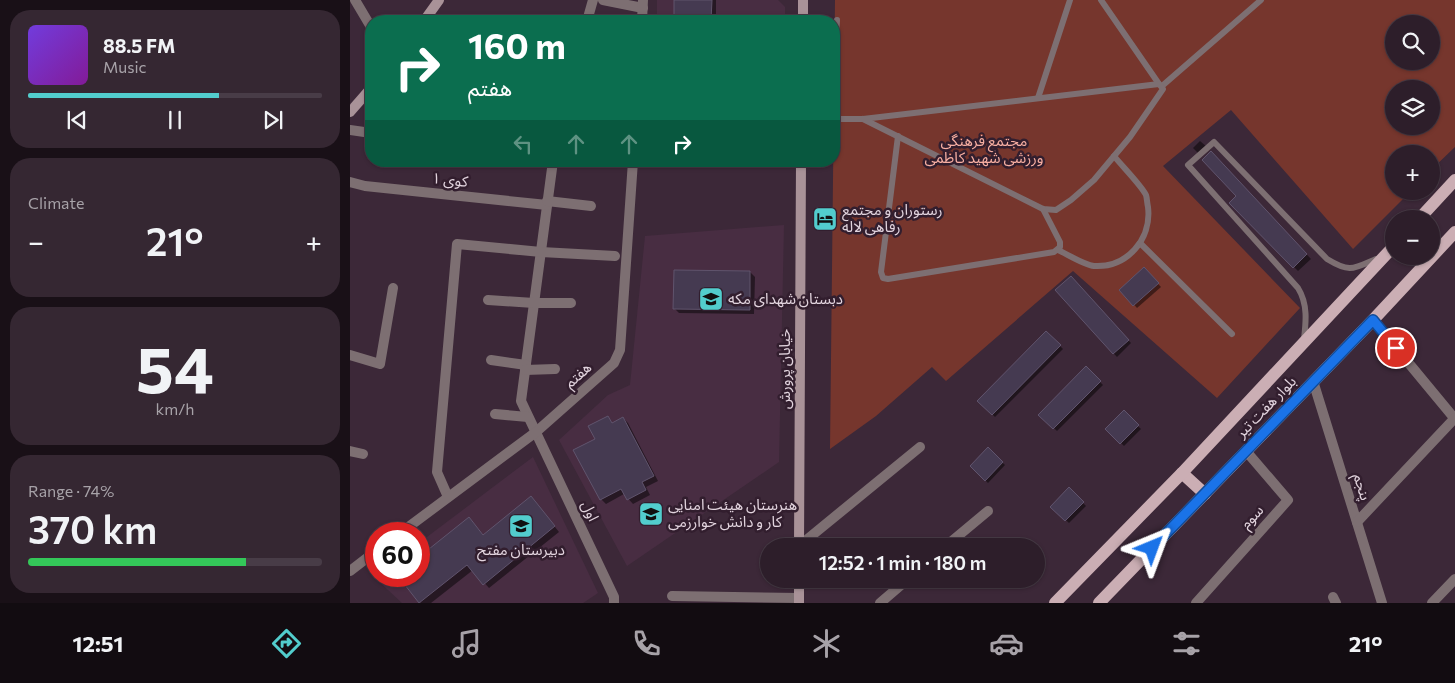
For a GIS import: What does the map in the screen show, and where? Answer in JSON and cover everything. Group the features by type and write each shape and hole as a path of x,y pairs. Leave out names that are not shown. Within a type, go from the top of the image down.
{"main road":[{"path":"1427,210 1455,180"},
{"name":"بلوار هفت تیر","path":"1099,603 1373,320 1455,232"},
{"name":"بلوار هفت تیر","path":"1055,603 1182,473 1385,255"},
{"path":"1182,473 1205,494"}],"street":[{"path":"355,0 365,17"},
{"path":"429,15 440,0"},
{"path":"589,15 593,0"},
{"path":"603,0 643,4"},
{"path":"802,15 803,0"},
{"path":"350,112 365,95"},
{"path":"350,130 365,132"},
{"name":"اول","path":"552,167 521,401 614,597 614,603"},
{"name":"هفتم","path":"415,522 536,432 614,364 620,350 633,167"},
{"name":"خیابان پرورش","path":"799,538 800,167"},
{"name":"کوی ۱","path":"350,182 365,186 591,206"},
{"path":"448,497 437,472 457,244 541,252 614,256"},
{"path":"350,355 380,364 393,288"},
{"path":"488,300 571,303"},
{"path":"1357,522 1455,418 1373,320"},
{"path":"491,360 525,368 555,369"},
{"name":"پنجم","path":"1313,381 1382,603"},
{"path":"495,414 528,417"},
{"path":"809,538 920,448"},
{"path":"350,451 363,454"},
{"name":"سوم","path":"1196,603 1288,500 1246,451"},
{"path":"956,538 988,511"},
{"path":"350,571 365,559"},
{"path":"1432,603 1455,579"},
{"path":"880,603 898,588"},
{"path":"672,596 799,600"}],"lane":[{"path":"1038,98 1070,0"},
{"path":"863,119 1043,208 1056,210 1094,180 1130,137 1163,89 1101,0"},
{"path":"840,119 863,119 1161,85 1261,0"},
{"path":"898,136 881,272 883,278 888,279 1058,250 1092,266 1111,264 1125,258 1136,249 1146,233 1149,218 1146,196 1114,156"},
{"path":"1303,343 1306,316 1302,295 1298,288 1188,165 1214,142 1327,259 1338,266 1352,270 1385,253"},
{"path":"1043,208 1060,242 1058,250"},
{"path":"1140,243 1232,334"}],"shaded area":[{"path":"657,0 778,0 785,7 785,15 657,15"},
{"path":"784,225 779,462 627,566 559,440 608,395 630,385 645,236"},
{"name":"دبیرستان مفتح","path":"533,457 598,593 583,603 402,603 385,587 430,587 430,535"}],"green space":[{"name":"مجتمع فرهنگی ورزشی شهید کاظمی","path":"835,0 1455,0 1455,147 1440,161 1440,145 1385,145 1385,200 1402,200 1392,210 1385,210 1385,217 1353,249 1231,110 1163,166 1300,308 1217,398 1073,271 946,381 932,367 876,416 830,449 833,167 840,167 840,15 835,15"}],"building":[{"path":"674,0 712,0 711,15 674,15"},
{"path":"1211,151 1307,254 1293,268 1229,203 1236,196 1202,160"},
{"path":"1144,267 1159,283 1133,306 1119,290"},
{"path":"674,270 750,271 750,310 673,309"},
{"path":"1071,276 1129,340 1113,354 1055,290"},
{"path":"1046,331 1061,345 992,415 977,401"},
{"path":"1086,366 1101,381 1053,429 1038,415"},
{"path":"1124,410 1139,425 1120,444 1105,429"},
{"path":"608,416 612,423 623,417 654,476 642,482 646,490 627,500 621,489 600,500 573,450 595,439 588,426"},
{"path":"988,447 1003,462 985,481 970,466"},
{"path":"1069,487 1084,502 1065,521 1050,507"},
{"path":"531,496 555,526 483,585 467,565 419,603 407,587 430,587 430,548 469,517 483,535"}],"place":[{"name":"رستوران و مجتمع رفاهی لاله","path":"825,219"},
{"name":"دبستان شهدای مکه","path":"711,299"},
{"name":"هنرستان هیئت امنایی کار و دانش خوارزمی","path":"651,514"},
{"name":"دبیرستان مفتح","path":"521,526"}],"route":[{"path":"1152,548 1373,320 1396,348"}]}
